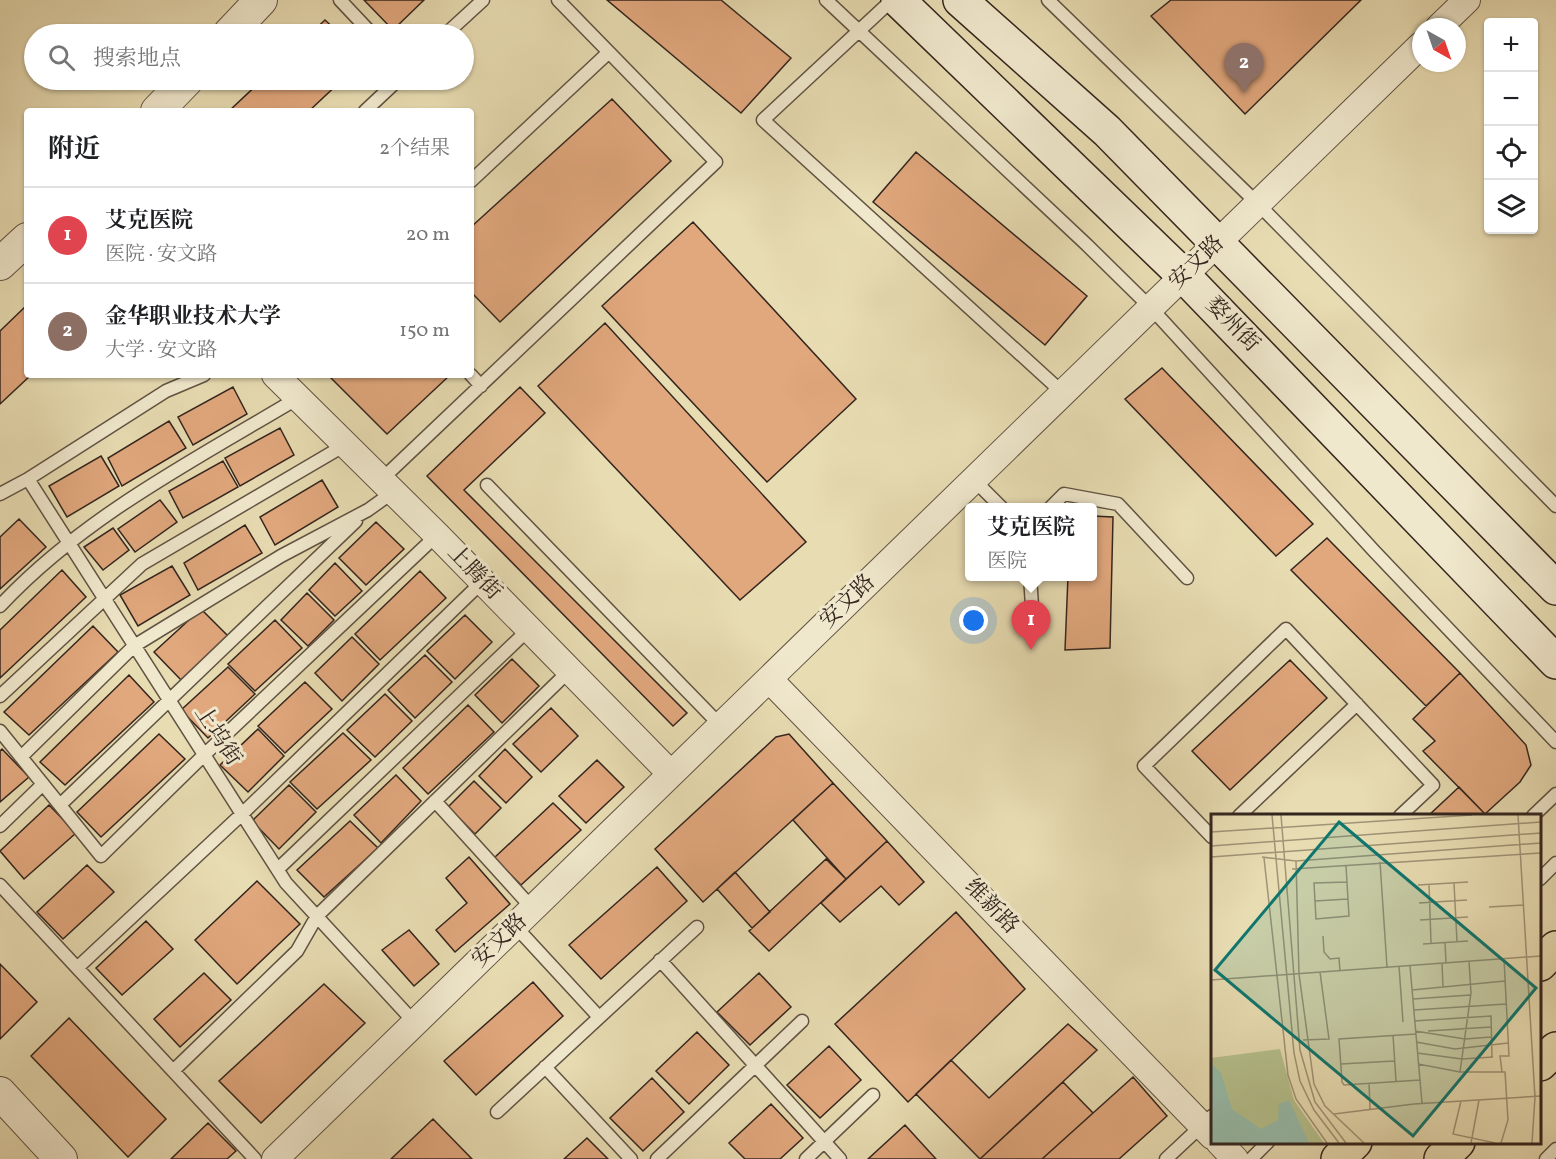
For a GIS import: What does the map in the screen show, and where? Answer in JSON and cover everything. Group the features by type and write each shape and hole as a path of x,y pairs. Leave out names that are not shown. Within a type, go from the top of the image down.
{"main road":[{"name":"婺州街","path":"898,0 1185,276 1556,662"},
{"path":"960,0 1107,131 1556,588"},
{"path":"1541,962 1556,948"},
{"path":"1541,1062 1556,1048"},
{"path":"1338,1159 1354,1144"},
{"path":"1441,1159 1457,1144"}],"street":[{"path":"238,24 261,0"},
{"path":"1448,18 1467,0"},
{"name":"安文路","path":"275,1159 1412,54"},
{"path":"160,108 177,90"},
{"path":"0,264 24,242"},
{"name":"上腾街","path":"278,378 437,535 671,774"},
{"name":"维新路","path":"770,679 1211,1129"},
{"path":"0,1093 61,1159"},
{"name":"维新路","path":"1223,1144 1235,1159"}],"lane":[{"path":"340,0 363,24"},
{"path":"457,24 483,0"},
{"path":"60,805 368,510 387,486 481,386 716,162 558,0"},
{"path":"826,0 1151,308 1375,552 1556,742"},
{"path":"892,0 763,120 1063,393"},
{"path":"1048,0 1258,204 1556,506"},
{"path":"474,178 609,52"},
{"path":"368,108 387,90"},
{"path":"0,494 28,479 166,391 197,378"},
{"path":"474,378 481,386"},
{"path":"0,606 20,584 128,500 298,398"},
{"path":"0,696 142,564 345,445"},
{"name":"上坞街","path":"28,479 286,883 415,1023"},
{"path":"974,480 998,503"},
{"path":"487,485 721,726"},
{"path":"1054,503 1064,494 1118,504 1187,578"},
{"path":"21,757 135,646 281,556 368,510"},
{"path":"0,731 101,856 204,755 437,535"},
{"path":"1030,581 1033,621"},
{"path":"77,968 242,814 482,582"},
{"path":"278,870 529,629"},
{"path":"1211,836 1144,766 1286,629 1433,785 1402,814"},
{"path":"173,1071 297,951 317,916 570,671"},
{"path":"1241,814 1357,704"},
{"path":"0,826 43,784"},
{"path":"1535,814 1556,794"},
{"path":"435,801 599,1017"},
{"path":"1541,877 1556,863"},
{"path":"0,885 255,1159"},
{"path":"497,1112 697,927"},
{"path":"660,960 840,1159"},
{"path":"657,1159 802,1021"},
{"path":"545,1067 631,1159"},
{"path":"806,1159 873,1095"},
{"path":"1166,1159 1211,1131"},
{"path":"1251,1159 1267,1144"},
{"path":"1546,1159 1556,1149"}],"building":[{"path":"364,0 424,0 399,24 387,24"},
{"path":"607,0 721,0 791,58 741,113"},
{"path":"1171,0 1361,0 1245,114 1151,16"},
{"path":"251,90 331,90 312,108 232,108"},
{"path":"612,99 671,161 500,322 474,295 474,224"},
{"path":"916,152 1087,296 1045,345 873,202"},
{"path":"693,222 856,399 767,482 602,306"},
{"path":"24,308 24,378 28,378 0,404 0,331"},
{"path":"605,323 806,542 740,600 538,386"},
{"path":"1162,368 1313,524 1276,556 1125,399"},
{"path":"331,378 447,378 387,434"},
{"path":"233,387 247,414 193,445 178,417"},
{"path":"520,387 545,413 464,490 687,713 673,726 427,476"},
{"path":"169,421 186,448 122,486 108,458"},
{"path":"280,428 294,455 240,486 225,458"},
{"path":"101,456 119,486 67,517 49,486"},
{"path":"223,461 238,487 183,518 169,491"},
{"path":"322,480 338,507 275,545 260,517"},
{"path":"160,500 177,522 135,552 118,529"},
{"path":"1097,516 1113,517 1110,648 1065,650 1068,581 1097,581"},
{"path":"19,519 46,547 0,589 0,537"},
{"path":"376,522 404,549 366,585 339,558"},
{"path":"245,525 262,553 198,590 184,563"},
{"path":"113,528 129,550 103,570 84,547"},
{"path":"1327,538 1460,673 1426,706 1291,570"},
{"path":"335,563 362,591 335,616 309,590"},
{"path":"172,566 190,595 138,626 120,595"},
{"path":"62,570 86,597 0,678 0,630"},
{"path":"420,571 446,598 380,660 355,634"},
{"path":"307,593 334,620 308,646 281,620"},
{"path":"201,609 228,636 181,680 154,652"},
{"path":"465,615 492,642 455,679 427,651"},
{"path":"275,620 302,648 255,691 228,664"},
{"path":"93,626 118,652 29,735 4,712"},
{"path":"352,637 379,664 342,701 315,673"},
{"path":"425,655 452,682 415,718 388,690"},
{"path":"512,659 539,686 502,723 475,695"},
{"path":"1290,660 1327,698 1230,790 1192,751"},
{"path":"228,667 255,694 208,738 181,710"},
{"path":"1460,673 1526,745 1531,765 1520,782 1485,814 1423,751 1435,741 1413,719"},
{"path":"129,675 154,702 65,785 40,762"},
{"path":"305,682 332,709 285,753 258,726"},
{"path":"385,694 412,721 375,757 347,730"},
{"path":"468,705 494,732 428,794 403,768"},
{"path":"551,708 578,736 541,772 513,744"},
{"path":"258,729 284,756 248,792 220,765"},
{"path":"343,733 371,760 317,809 290,782"},
{"path":"159,734 185,759 101,837 77,812"},
{"path":"789,734 833,783 703,902 655,849 776,737"},
{"path":"2,749 29,777 0,802 0,751"},
{"path":"505,749 532,777 506,803 479,776"},
{"path":"597,760 624,787 586,823 559,796"},
{"path":"396,775 421,801 381,843 354,815"},
{"path":"474,781 501,808 475,834 448,807"},
{"path":"833,783 887,841 846,879 793,820"},
{"path":"289,785 316,812 279,849 252,821"},
{"path":"1459,787 1485,814 1430,814"},
{"path":"553,803 581,830 521,885 494,858"},
{"path":"49,805 76,833 24,879 0,851"},
{"path":"350,821 378,848 324,897 297,870"},
{"path":"887,841 924,882 899,905 881,886 840,922 821,903"},
{"path":"469,857 510,904 455,952 436,930 467,903 446,878"},
{"path":"826,859 846,879 769,951 749,931"},
{"path":"87,865 114,892 63,939 37,912"},
{"path":"657,867 687,901 601,979 569,945"},
{"path":"735,872 770,912 752,928 717,889"},
{"path":"257,881 300,924 237,984 195,940"},
{"path":"956,912 1025,989 908,1102 835,1024"},
{"path":"146,921 173,949 122,995 96,968"},
{"path":"409,930 439,964 414,986 382,950"},
{"path":"0,964 37,1002 0,1039"},
{"path":"204,973 231,1000 180,1047 154,1019"},
{"path":"759,973 791,1007 750,1045 717,1012"},
{"path":"533,982 563,1016 476,1095 444,1061"},
{"path":"324,984 365,1023 261,1123 219,1081"},
{"path":"69,1018 166,1119 128,1157 31,1056"},
{"path":"1068,1024 1097,1050 980,1159 916,1094 951,1060 989,1098"},
{"path":"697,1032 729,1065 689,1104 656,1071"},
{"path":"829,1046 861,1080 820,1118 787,1085"},
{"path":"1133,1077 1167,1116 1119,1159 1042,1159"},
{"path":"652,1078 684,1112 643,1151 610,1118"},
{"path":"1063,1082 1093,1113 1042,1159 980,1159"},
{"path":"771,1104 803,1138 780,1159 745,1159 729,1143"},
{"path":"433,1119 472,1159 391,1159"},
{"path":"208,1123 236,1151 227,1159 171,1159"},
{"path":"905,1125 936,1159 868,1159"},
{"path":"587,1138 608,1159 564,1159"}],"place":[{"name":"金华职业技术大学","path":"1244,93"},
{"name":"艾克医院","path":"1031,650"}]}
